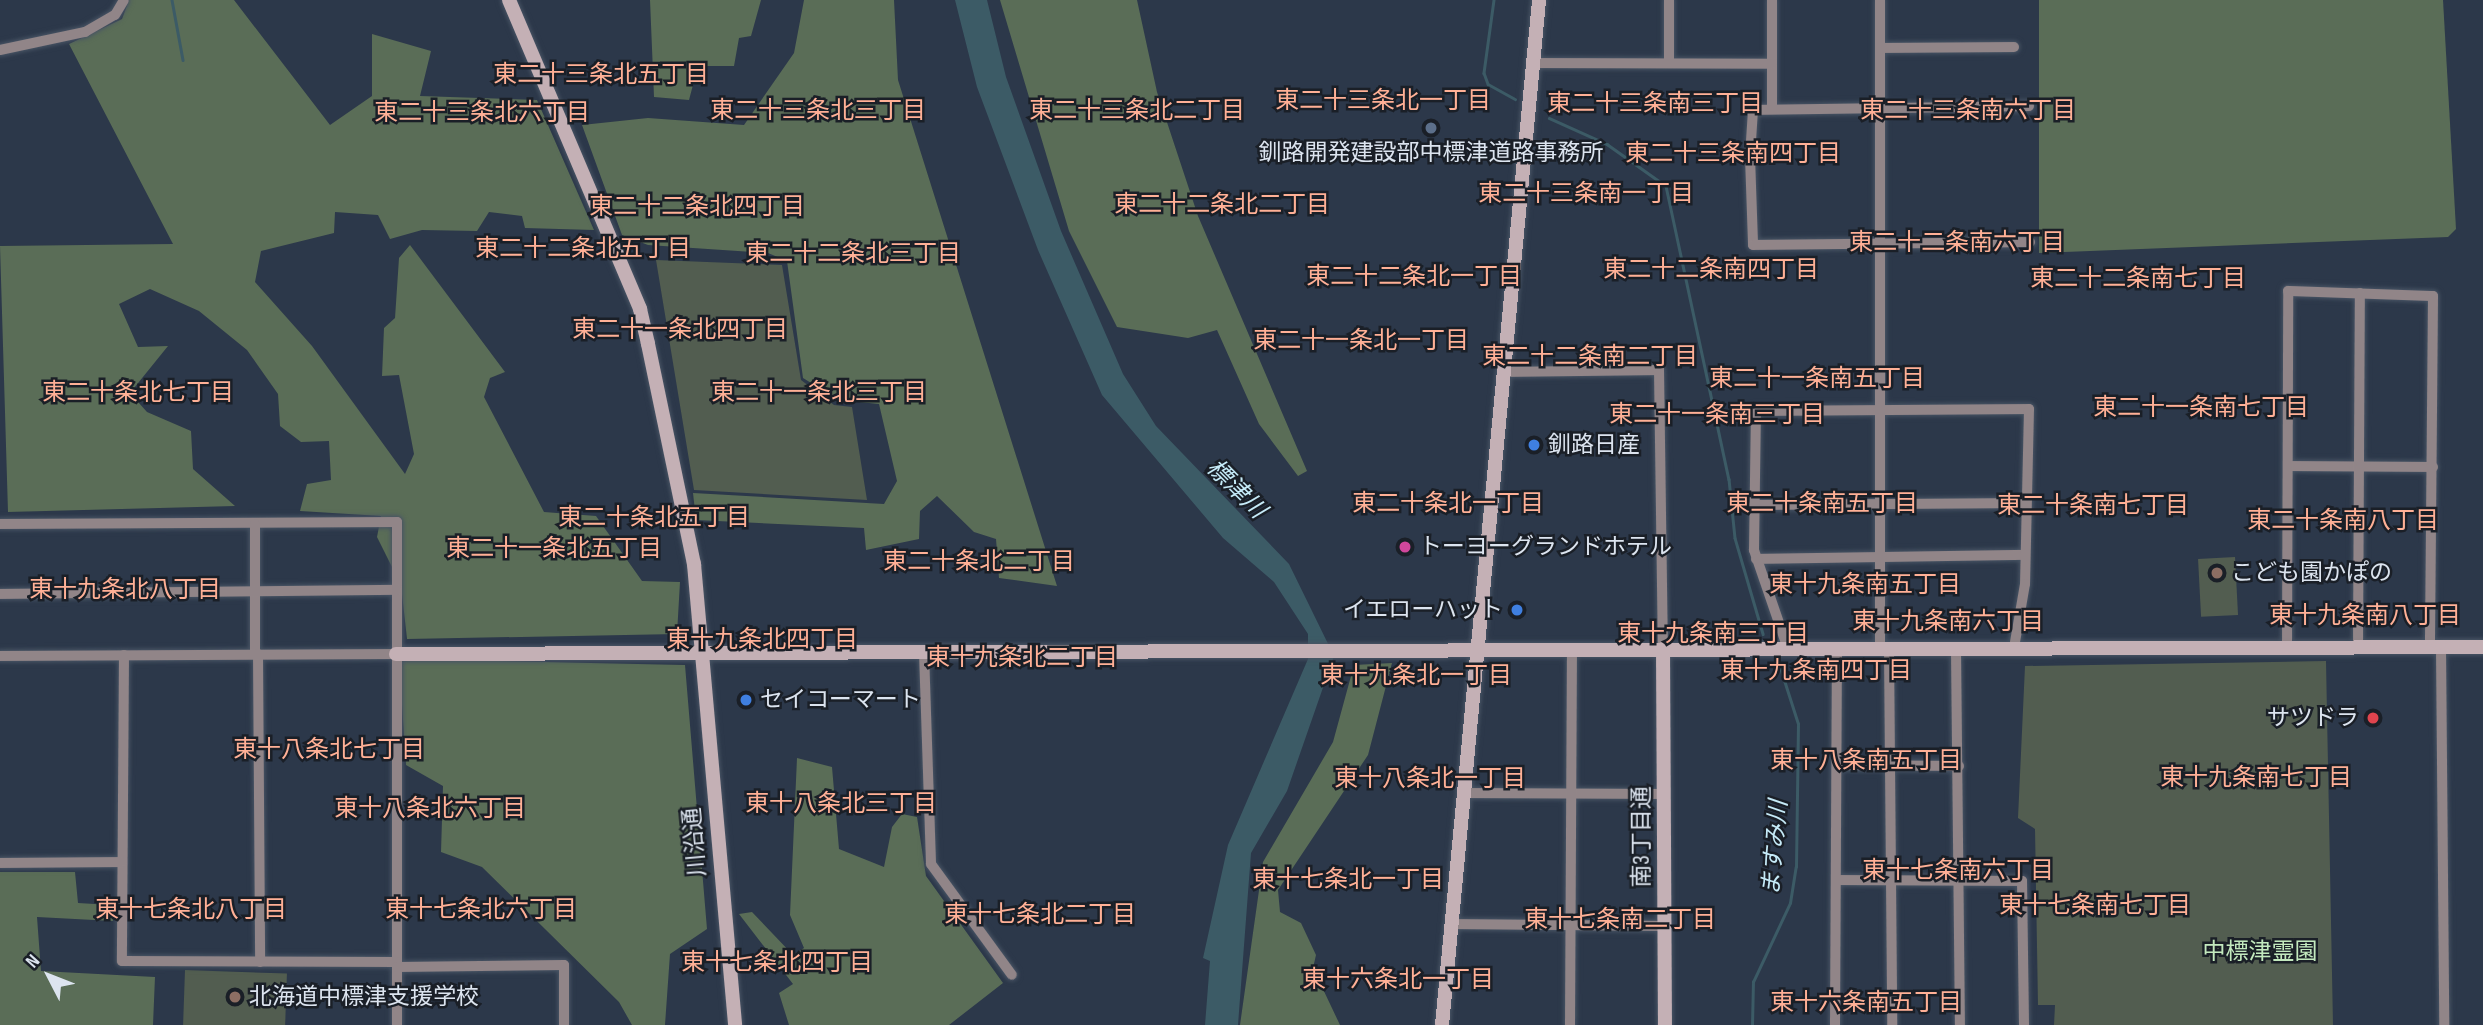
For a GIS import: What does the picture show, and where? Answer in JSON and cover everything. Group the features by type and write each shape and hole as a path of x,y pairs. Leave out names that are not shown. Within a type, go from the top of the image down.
{"street":[{"path":"0,50 85,32 115,15 124,0"},
{"name":"川沿通","path":"509,0 640,309 694,564 735,1025"},
{"path":"1442,1025 1539,0"},
{"path":"1669,0 1669,62"},
{"path":"1772,0 1772,108"},
{"path":"1880,0 1879,410 1881,558 1889,765 1892,1025"},
{"path":"1880,48 2014,47"},
{"path":"1533,63 1772,64"},
{"path":"2029,106 1753,110 1753,245 2030,242"},
{"path":"2287,648 2288,292 2433,296 2435,648 2444,1025"},
{"path":"2358,648 2360,293"},
{"path":"1504,372 1659,370 1663,649"},
{"path":"1788,649 1756,559 1756,411 2029,409 2025,555 2014,649"},
{"path":"2289,466 2433,467"},
{"path":"1754,505 2026,503"},
{"path":"0,524 397,522 397,1025"},
{"path":"255,524 260,962"},
{"path":"1756,559 2025,555"},
{"path":"0,593 397,590"},
{"path":"0,656 701,655 1085,647 1479,650 2483,648"},
{"name":"南3丁目通","path":"1663,649 1665,1025"},
{"path":"1835,1025 1839,880 1837,649"},
{"path":"1956,649 1960,1025"},
{"path":"1570,1025 1569,793 1572,650"},
{"path":"924,652 931,864 1012,975"},
{"path":"124,655 122,961 565,965 565,1025"},
{"path":"1838,765 1959,766"},
{"path":"1464,793 1665,794"},
{"path":"0,863 122,862"},
{"path":"1839,880 2022,881 2024,1025"},
{"path":"1452,924 1665,926"}],"green space":[{"path":"129,0 234,0 330,125 372,96 372,34 431,51 420,96 537,100 594,230 525,228 522,216 489,212 477,231 422,230 390,239 378,215 335,212 334,233 261,251 255,282 312,346 405,474 414,454 399,375 382,376 384,328 395,318 399,258 410,245 505,372 490,378 484,397 544,512 596,516 642,581 680,582 677,634 407,639 401,585 377,537 381,516 300,511 307,484 331,480 329,441 301,442 280,426 278,394 247,350 199,311 150,289 119,304 138,347 168,346 130,393 147,412 191,431 193,469 235,506 8,512 0,246 173,244 69,44 122,19"},
{"path":"650,0 761,0 751,36 739,38 734,66 698,66 689,100 654,97"},
{"path":"804,0 894,0 898,80 1057,586 999,578 996,539 974,532 937,496 920,511 919,539 866,550 864,528 696,520 693,493 884,504 897,481 879,404 839,400 803,378 787,261 768,253 648,245 622,235 582,125 648,118 744,125 794,53"},
{"path":"1000,0 1137,0 1157,92 1198,216 1307,471 1298,476 1259,424 1217,330 1188,338 1117,327 1069,231"},
{"path":"2039,0 2443,0 2456,229 2448,237 2039,253"},
{"path":"656,260 782,265 801,380 834,405 852,407 867,500 694,490"},
{"path":"2235,557 2238,615 2201,617 2198,559"},
{"path":"399,659 685,665 707,929 670,954 665,1025 632,1025 619,1002 482,867 441,852 443,786 406,765"},
{"name":"中標津霊園","path":"2326,661 2333,1025 2054,1025 2055,1005 2038,1005 2035,829 2018,818 2025,666"},
{"path":"1392,663 1368,755 1278,890 1280,912 1301,923 1316,955 1313,968 1340,1025 1240,1025 1263,862 1333,742 1354,665"},
{"path":"797,758 832,767 839,849 884,867 892,827 902,814 917,817 926,876 1003,983 949,1025 789,1025 779,993 793,984 739,914 752,912 793,955 804,948 790,915"},
{"path":"0,872 75,872 78,903 111,905 113,921 37,917 41,971 155,977 153,1025 0,1025"},
{"name":"北海道中標津支援学校","path":"185,970 287,974 285,1025 183,1025"}],"water":[{"path":"955,0 987,0 1006,77 1061,231 1123,374 1156,426 1289,564 1334,656 1287,791 1251,853 1238,1025 1205,1025 1210,961 1203,958 1228,845 1308,659 1308,634 1274,582 1223,538 1102,395 1038,250 977,87"}],"waterway":[{"path":"172,0 183,60"},
{"name":"ますみ川","path":"1494,0 1484,73 1488,84 1515,99"},
{"name":"ますみ川","path":"1549,118 1607,144 1666,186 1729,479 1735,538 1763,634"},
{"name":"ますみ川","path":"1752,1025 1753,982 1790,903 1796,867 1798,724 1780,668"}],"place":[{"name":"釧路開発建設部中標津道路事務所","path":"1431,128"},
{"name":"釧路日産","path":"1534,445"},
{"name":"トーヨーグランドホテル","path":"1405,547"},
{"name":"こども園かぽの","path":"2217,573"},
{"name":"イエローハット","path":"1517,610"},
{"name":"セイコーマート","path":"746,700"},
{"name":"サツドラ","path":"2373,718"},
{"name":"北海道中標津支援学校","path":"235,997"}],"district":[{"name":"東二十三条北五丁目","path":"601,75"},
{"name":"東二十三条北一丁目","path":"1383,101"},
{"name":"東二十三条南三丁目","path":"1655,104"},
{"name":"東二十三条北三丁目","path":"818,111"},
{"name":"東二十三条北二丁目","path":"1137,111"},
{"name":"東二十三条南六丁目","path":"1968,111"},
{"name":"東二十三条北六丁目","path":"482,113"},
{"name":"東二十三条南四丁目","path":"1733,154"},
{"name":"東二十三条南一丁目","path":"1586,194"},
{"name":"東二十二条北二丁目","path":"1222,205"},
{"name":"東二十二条北四丁目","path":"697,207"},
{"name":"東二十二条南六丁目","path":"1957,243"},
{"name":"東二十二条北五丁目","path":"583,249"},
{"name":"東二十二条北三丁目","path":"853,254"},
{"name":"東二十二条南四丁目","path":"1711,270"},
{"name":"東二十二条北一丁目","path":"1414,277"},
{"name":"東二十二条南七丁目","path":"2138,279"},
{"name":"東二十一条北四丁目","path":"680,330"},
{"name":"東二十一条北一丁目","path":"1361,341"},
{"name":"東二十二条南二丁目","path":"1590,357"},
{"name":"東二十一条南五丁目","path":"1817,379"},
{"name":"東二十条北七丁目","path":"138,393"},
{"name":"東二十一条北三丁目","path":"819,393"},
{"name":"東二十一条南七丁目","path":"2201,408"},
{"name":"東二十一条南三丁目","path":"1717,415"},
{"name":"東二十条北一丁目","path":"1448,504"},
{"name":"東二十条南五丁目","path":"1822,504"},
{"name":"東二十条南七丁目","path":"2093,506"},
{"name":"東二十条北五丁目","path":"654,518"},
{"name":"東二十条南八丁目","path":"2343,521"},
{"name":"東二十一条北五丁目","path":"554,549"},
{"name":"東二十条北二丁目","path":"979,562"},
{"name":"東十九条南五丁目","path":"1865,585"},
{"name":"東十九条北八丁目","path":"125,590"},
{"name":"東十九条南八丁目","path":"2365,616"},
{"name":"東十九条南六丁目","path":"1948,622"},
{"name":"東十九条南三丁目","path":"1713,634"},
{"name":"東十九条北四丁目","path":"762,640"},
{"name":"東十九条北二丁目","path":"1022,658"},
{"name":"東十九条南四丁目","path":"1816,671"},
{"name":"東十九条北一丁目","path":"1416,676"},
{"name":"東十八条北七丁目","path":"329,750"},
{"name":"東十八条南五丁目","path":"1866,761"},
{"name":"東十九条南七丁目","path":"2256,778"},
{"name":"東十八条北一丁目","path":"1430,779"},
{"name":"東十八条北三丁目","path":"841,804"},
{"name":"東十八条北六丁目","path":"430,809"},
{"name":"東十七条南六丁目","path":"1958,871"},
{"name":"東十七条北一丁目","path":"1348,880"},
{"name":"東十七条南七丁目","path":"2095,906"},
{"name":"東十七条北八丁目","path":"191,910"},
{"name":"東十七条北六丁目","path":"481,910"},
{"name":"東十七条北二丁目","path":"1040,915"},
{"name":"東十七条南二丁目","path":"1620,920"},
{"name":"東十七条北四丁目","path":"777,963"},
{"name":"東十六条北一丁目","path":"1398,980"},
{"name":"東十六条南五丁目","path":"1866,1003"}],"water label":[{"name":"標津川","path":"1236,489"}]}
